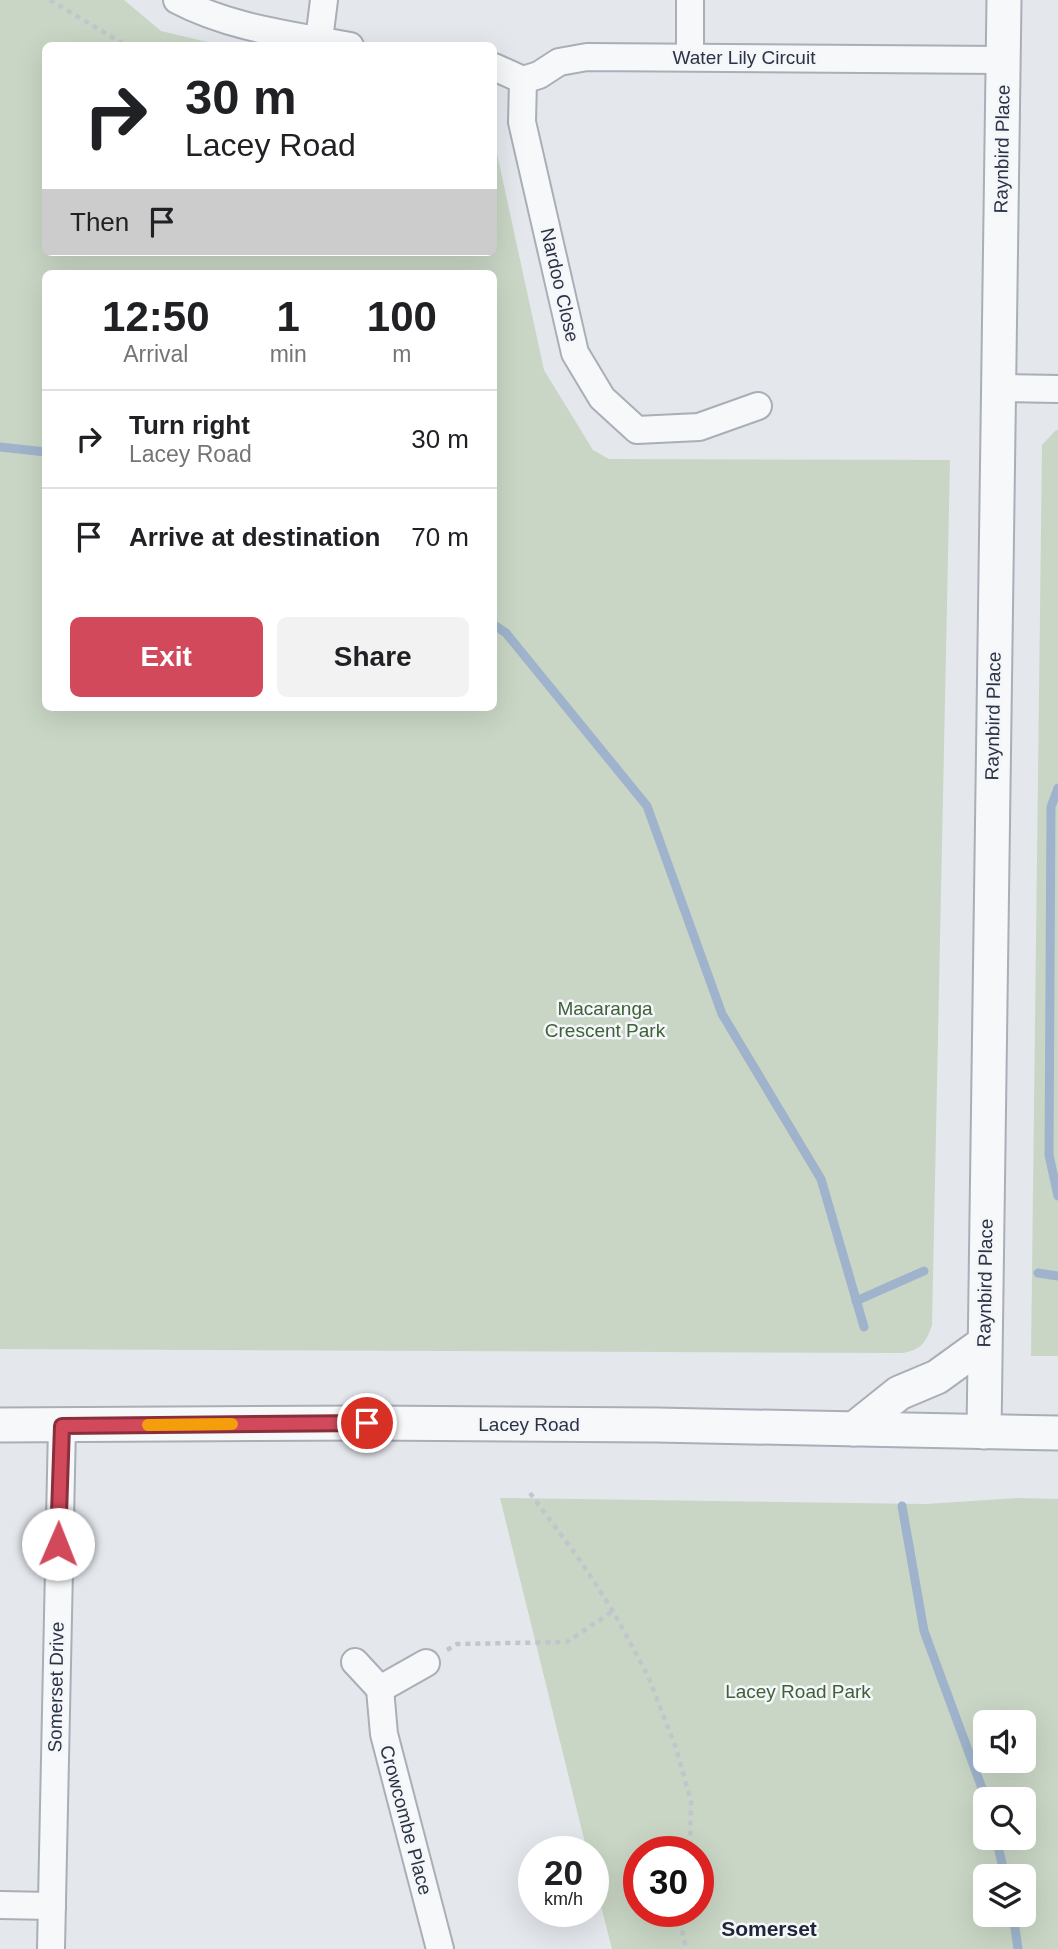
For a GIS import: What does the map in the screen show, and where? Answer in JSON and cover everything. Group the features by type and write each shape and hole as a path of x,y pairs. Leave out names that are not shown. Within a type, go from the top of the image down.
{"street":[{"path":"177,0 200,12 229,21 329,42"},
{"path":"319,40 324,0"},
{"path":"690,0 690,57"},
{"name":"Raynbird Place","path":"984,1432 1004,0"},
{"name":"Water Lily Circuit","path":"523,80 539,75 559,62 587,57 1003,60"},
{"path":"497,67 523,80"},
{"name":"Nardoo Close","path":"523,80 522,122 575,353 602,398 637,430 699,427 758,406"},
{"path":"998,388 1058,390"},
{"path":"854,1429 899,1393 937,1377 984,1343"},
{"name":"Lacey Road","path":"0,1425 367,1423 1058,1433"},
{"name":"Somerset Drive","path":"51,1949 62,1426"},
{"path":"355,1662 380,1689 426,1663"},
{"name":"Crowcombe Place","path":"380,1689 384,1734 440,1949"},
{"path":"0,1905 52,1906"}],"path":[{"path":"50,0 120,42"},
{"path":"530,1493 582,1563 613,1611 648,1676 676,1748 691,1801 690,1836"},
{"path":"426,1663 457,1644 567,1642 613,1611"},
{"path":"681,1927 686,1949"}],"green space":[{"name":"Macaranga Crescent Park","path":"0,0 124,0 161,31 207,42 42,42 42,256 497,256 497,154 544,370 593,450 609,459 950,460 932,1325 922,1345 902,1353 0,1349"},
{"path":"1056,430 1058,1356 1031,1356 1042,445"},
{"name":"Lacey Road Park","path":"500,1498 926,1504 1018,1498 1058,1499 1058,1949 612,1949 606,1927 609,1927 609,1836 583,1836"}],"waterway":[{"path":"0,447 42,452"},
{"path":"497,627 506,633 647,806 722,1014 821,1179 864,1327"},
{"path":"1058,788 1051,807 1049,1155 1058,1196"},
{"path":"856,1301 924,1271"},
{"path":"1038,1273 1058,1276"},
{"path":"902,1506 924,1631 982,1787"},
{"path":"999,1850 1002,1864"},
{"path":"1015,1927 1018,1949"}],"slow traffic":[{"path":"148,1425 232,1424"}],"district":[{"name":"Somerset","path":"769,1928"}],"route":[{"path":"58,1544 62,1426 367,1423"}]}
